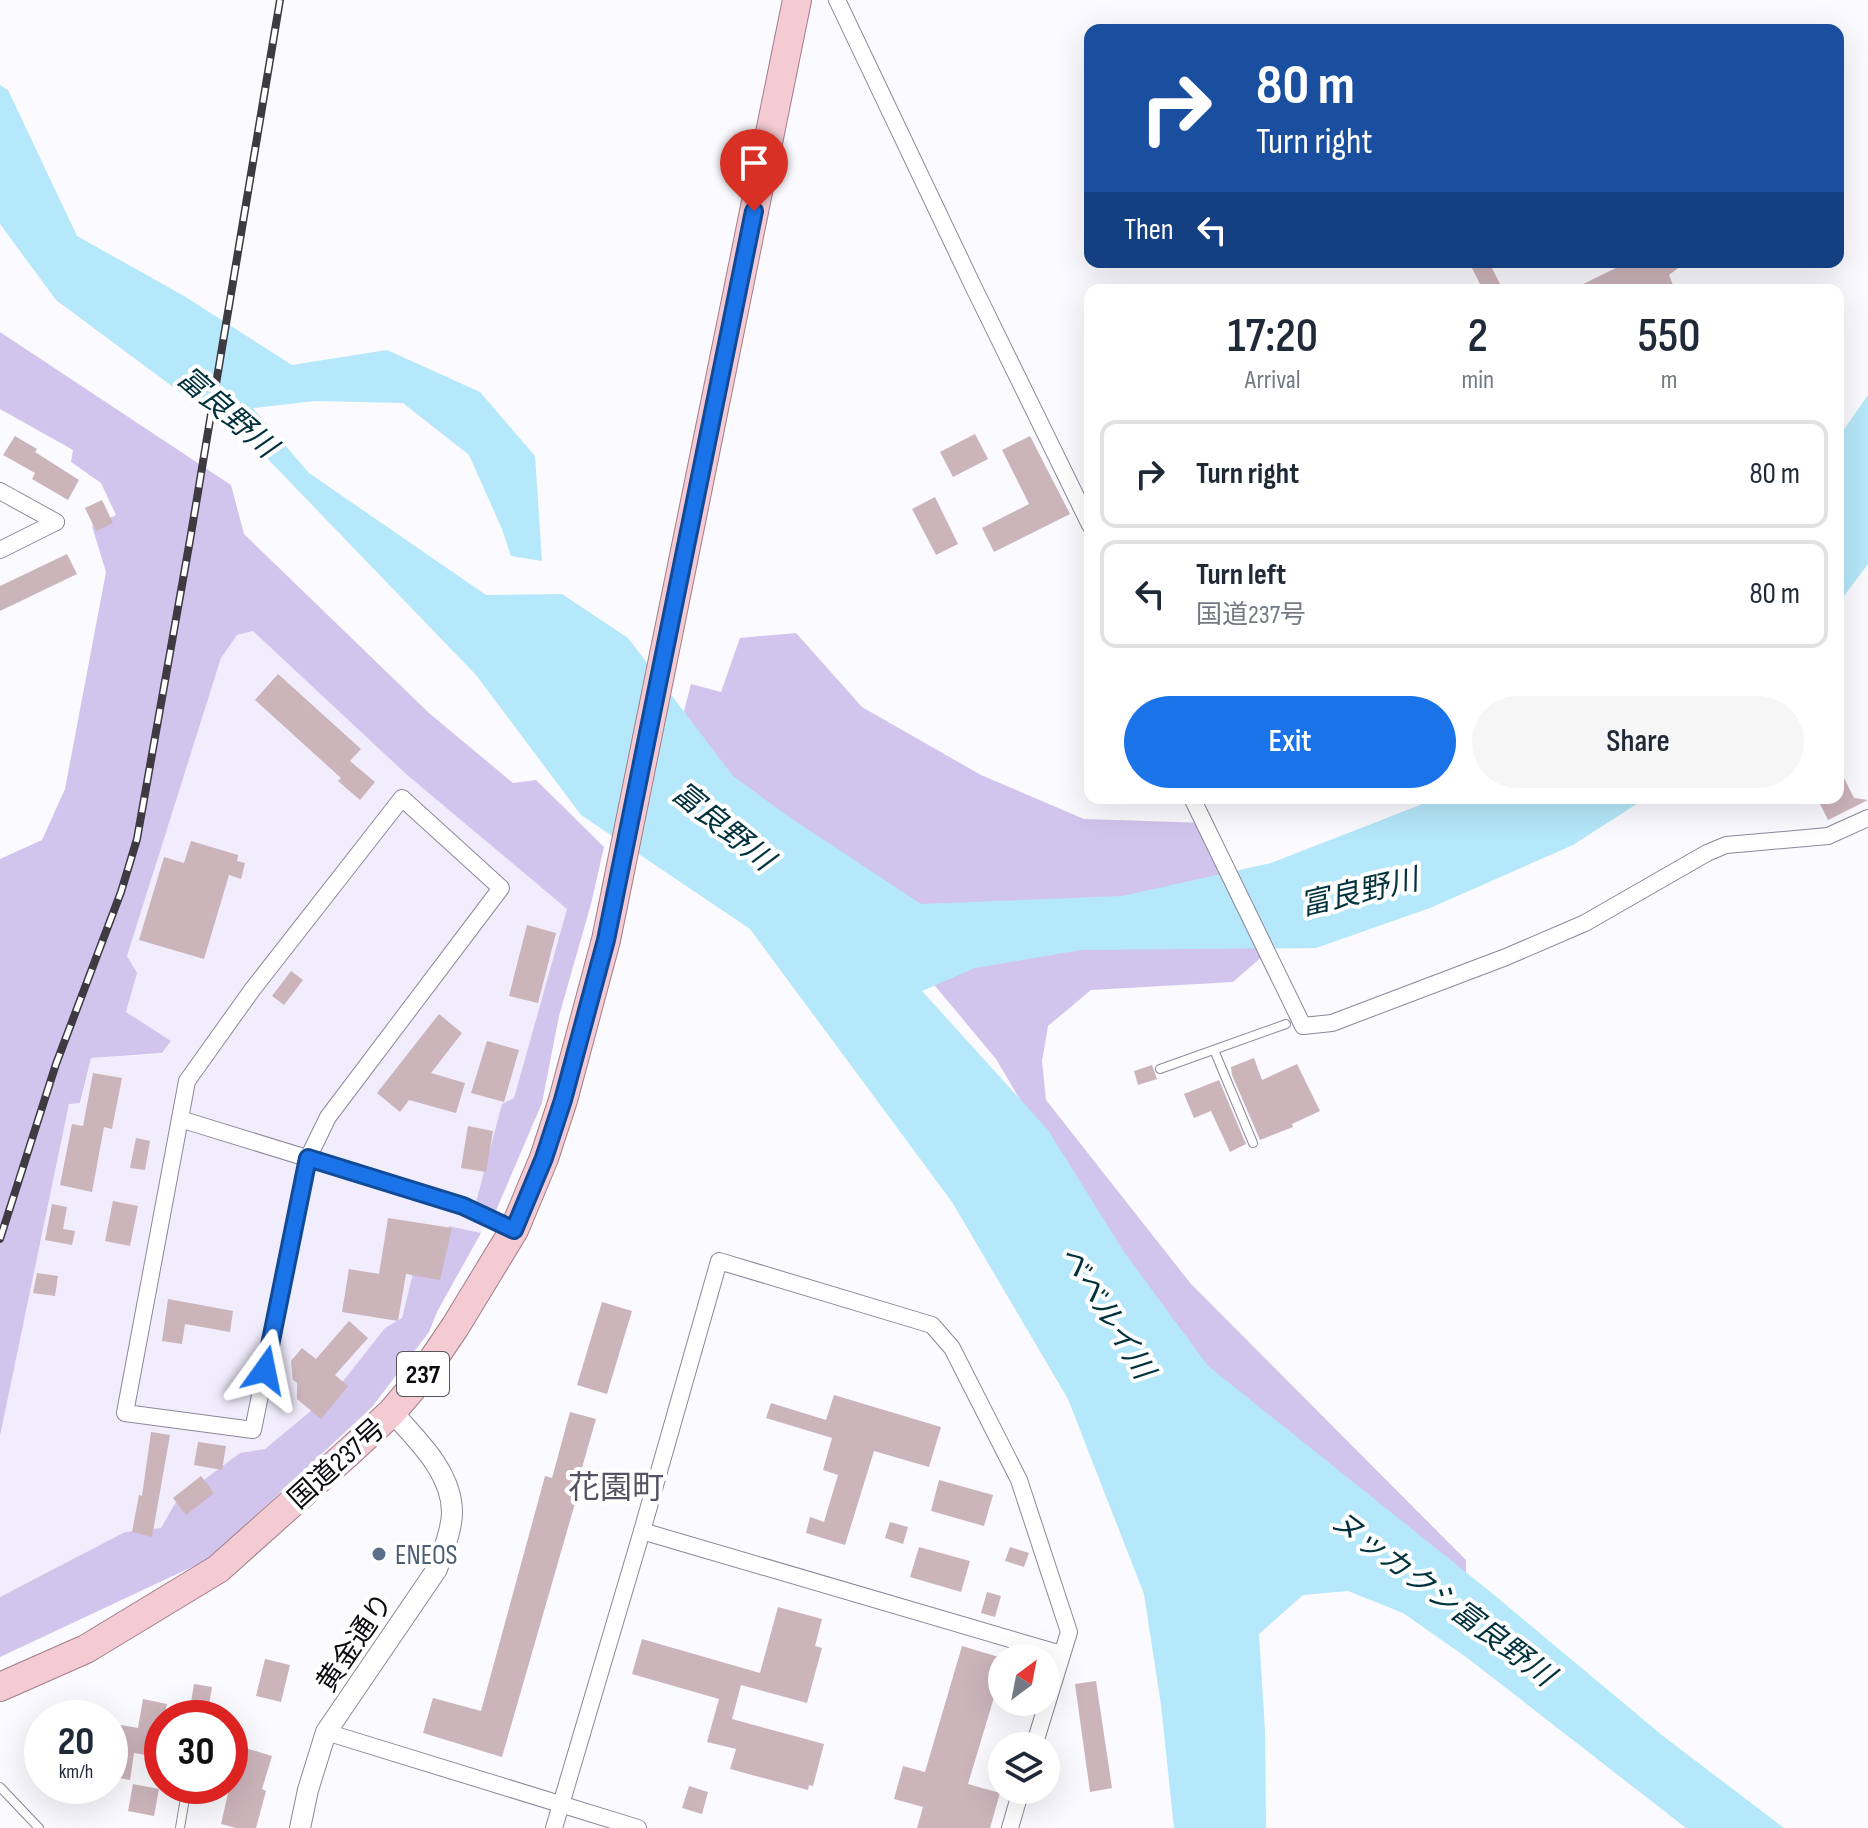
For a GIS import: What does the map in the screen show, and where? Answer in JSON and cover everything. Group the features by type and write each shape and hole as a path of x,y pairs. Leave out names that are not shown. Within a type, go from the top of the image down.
{"highway":[{"name":"国道237号","path":"0,1687 86,1649 218,1569 392,1412 419,1380 455,1327 514,1230 544,1158 563,1100 606,940 797,0"}],"street":[{"path":"837,0 1084,513"},
{"path":"0,491 56,522 0,550"},
{"path":"402,798 501,888 328,1117 308,1158 253,1430 125,1413 180,1119 187,1081 261,978 402,798"},
{"path":"1195,804 1290,1017 1303,1026 1332,1023 1506,957 1585,923 1707,853 1736,844 1828,836 1868,818"},
{"path":"180,1119 463,1206 514,1230"},
{"path":"554,1828 719,1261 932,1325 952,1348 1019,1480 1069,1632 1038,1732"},
{"name":"黄金通り","path":"300,1828 326,1732 437,1569 448,1540 452,1512 443,1473 392,1412"},
{"path":"642,1531 1061,1654"},
{"path":"326,1732 638,1828"},
{"path":"1010,1828 1017,1804"}],"lane":[{"path":"1160,1069 1214,1050 1290,1017"},
{"path":"1214,1050 1253,1143"},
{"path":"0,1787 39,1828"},
{"path":"180,1828 184,1804"}],"shaded area":[{"path":"0,332 231,485 244,534 429,713 513,783 536,780 604,847 559,1016 542,1103 495,1213 474,1210 502,1104 514,1098 567,909 406,774 253,631 237,635 221,658 127,956 137,973 126,1012 171,1041 162,1053 91,1058 80,1103 69,1104 0,1436 0,859 42,840 65,789 106,572 92,526 116,515 101,483 71,462 73,450 0,409"},
{"path":"253,631 406,774 567,909 514,1098 502,1104 495,1213 481,1233 449,1226 434,1273 413,1273 402,1318 385,1328 336,1390 265,1449 240,1453 177,1500 161,1528 125,1532 0,1597 0,1436 69,1104 81,1103 91,1058 162,1054 171,1041 126,1012 137,973 127,956 221,658 237,635"},
{"path":"796,633 862,707 981,775 1084,819 1206,823 1279,942 1233,982 1091,990 1048,1026 1042,1061 1046,1100 1191,1284 1466,1560 1466,1585 1232,1420 1125,1277 996,1059 931,981 733,801 684,711 691,684 721,692 740,638"},
{"path":"449,1226 481,1233 429,1332 372,1407 209,1559 0,1657 0,1597 125,1532 161,1528 177,1500 240,1453 265,1449 336,1390 385,1328 402,1318 413,1273 434,1273"}],"water":[{"path":"0,85 8,90 77,236 184,296 292,365 387,350 480,392 535,456 542,561 511,556 469,455 403,403 315,401 253,408 309,473 486,595 562,594 628,638 733,776 921,904 1122,896 1271,863 1423,804 1637,804 1573,845 1430,908 1316,948 1081,950 975,968 922,991 1048,1130 1124,1252 1208,1366 1493,1594 1663,1736 1784,1828 1686,1828 1470,1660 1403,1613 1348,1591 1303,1595 1259,1634 1265,1731 1266,1828 1174,1828 1161,1705 1144,1594 1068,1399 952,1202 750,929 581,815 476,675 262,453 56,300 0,224"},
{"path":"1868,395 1868,564 1844,596 1844,429"}],"building":[{"path":"1472,268 1492,268 1500,284 1480,284"},
{"path":"1616,268 1678,268 1669,275 1673,284 1583,284"},
{"path":"975,434 988,459 953,477 940,452"},
{"path":"15,436 79,480 68,500 32,479 35,473 3,455"},
{"path":"1030,436 1070,514 994,552 982,528 1029,504 1002,450"},
{"path":"935,497 958,544 936,555 912,509"},
{"path":"102,500 113,523 96,531 85,508"},
{"path":"67,554 77,574 0,611 0,586"},
{"path":"278,674 361,749 350,761 375,782 360,800 338,781 341,778 255,700"},
{"path":"1844,778 1854,798 1868,800 1828,820 1820,804 1844,804"},
{"path":"191,841 238,855 237,861 245,863 241,879 229,875 204,959 139,940 164,857 184,863"},
{"path":"527,925 556,933 538,1003 509,996"},
{"path":"291,971 303,980 284,1005 272,996"},
{"path":"439,1014 462,1033 431,1073 465,1083 456,1113 409,1100 400,1112 377,1093"},
{"path":"487,1041 519,1050 504,1102 471,1093"},
{"path":"1254,1058 1262,1080 1297,1064 1320,1111 1292,1124 1293,1127 1260,1140 1231,1067"},
{"path":"1152,1065 1157,1079 1138,1085 1134,1071"},
{"path":"93,1073 122,1078 112,1129 104,1127 92,1192 60,1185 72,1124 83,1126"},
{"path":"1219,1080 1246,1144 1230,1152 1211,1111 1194,1118 1184,1094"},
{"path":"468,1126 493,1131 486,1172 461,1168"},
{"path":"136,1138 150,1141 145,1170 130,1168"},
{"path":"113,1201 138,1206 130,1246 105,1241"},
{"path":"52,1204 67,1207 63,1229 75,1231 72,1245 45,1240"},
{"path":"388,1218 452,1228 440,1280 406,1274 398,1321 342,1312 349,1269 379,1274"},
{"path":"37,1273 58,1276 55,1296 33,1293"},
{"path":"168,1299 233,1311 230,1332 185,1324 182,1344 162,1341"},
{"path":"602,1302 632,1311 607,1394 577,1385"},
{"path":"349,1321 368,1338 335,1375 348,1386 321,1419 297,1399 297,1383 293,1380 291,1361 302,1348 316,1359"},
{"path":"834,1395 941,1427 929,1467 874,1451 845,1545 806,1533 810,1517 824,1522 838,1475 823,1470 832,1438 766,1418 771,1403 826,1420"},
{"path":"570,1412 596,1419 577,1485 580,1486 502,1757 423,1733 433,1698 481,1711 545,1476 552,1478"},
{"path":"151,1432 170,1435 152,1537 132,1532 139,1495 142,1496"},
{"path":"198,1442 226,1446 222,1470 194,1465"},
{"path":"201,1476 214,1493 186,1515 173,1498"},
{"path":"939,1480 993,1495 984,1526 931,1511"},
{"path":"890,1522 908,1527 903,1544 885,1538"},
{"path":"919,1547 970,1561 961,1592 910,1577"},
{"path":"1010,1547 1029,1553 1024,1567 1005,1561"},
{"path":"987,1592 1001,1596 995,1617 981,1613"},
{"path":"778,1607 822,1619 815,1646 822,1648 807,1703 741,1685 732,1719 824,1744 813,1786 809,1785 808,1790 730,1769 736,1749 707,1742 719,1699 632,1674 642,1639 760,1673"},
{"path":"962,1646 988,1654 988,1716 968,1784 988,1790 988,1804 997,1804 990,1828 917,1828 923,1807 894,1799 903,1766 925,1772"},
{"path":"265,1659 290,1665 281,1702 256,1696"},
{"path":"1096,1681 1112,1788 1090,1792 1075,1684"},
{"path":"194,1684 212,1687 210,1700 191,1700"},
{"path":"143,1699 148,1700 144,1700 144,1755 134,1753 130,1780 128,1726 138,1728"},
{"path":"248,1749 272,1756 262,1789 266,1791 256,1828 221,1824 226,1804 248,1804"},
{"path":"133,1784 144,1786 144,1804 156,1804 154,1816 128,1811"},
{"path":"689,1786 708,1792 702,1814 682,1808"}],"railway":[{"path":"0,1239 56,1064 121,892 137,839 280,0"}],"place":[{"name":"ENEOS","path":"379,1554"}],"district":[{"name":"花園町","path":"616,1487"}],"route":[{"path":"265,1370 308,1158 463,1206 514,1230 544,1158 563,1100 606,940 754,211"}],"water label":[{"name":"富良野川","path":"227,412"},
{"name":"富良野川","path":"723,826"},
{"name":"富良野川","path":"1359,892"},
{"name":"ベベルイ川","path":"1107,1312"},
{"name":"ヌッカクシ富良野川","path":"1443,1598"}]}
